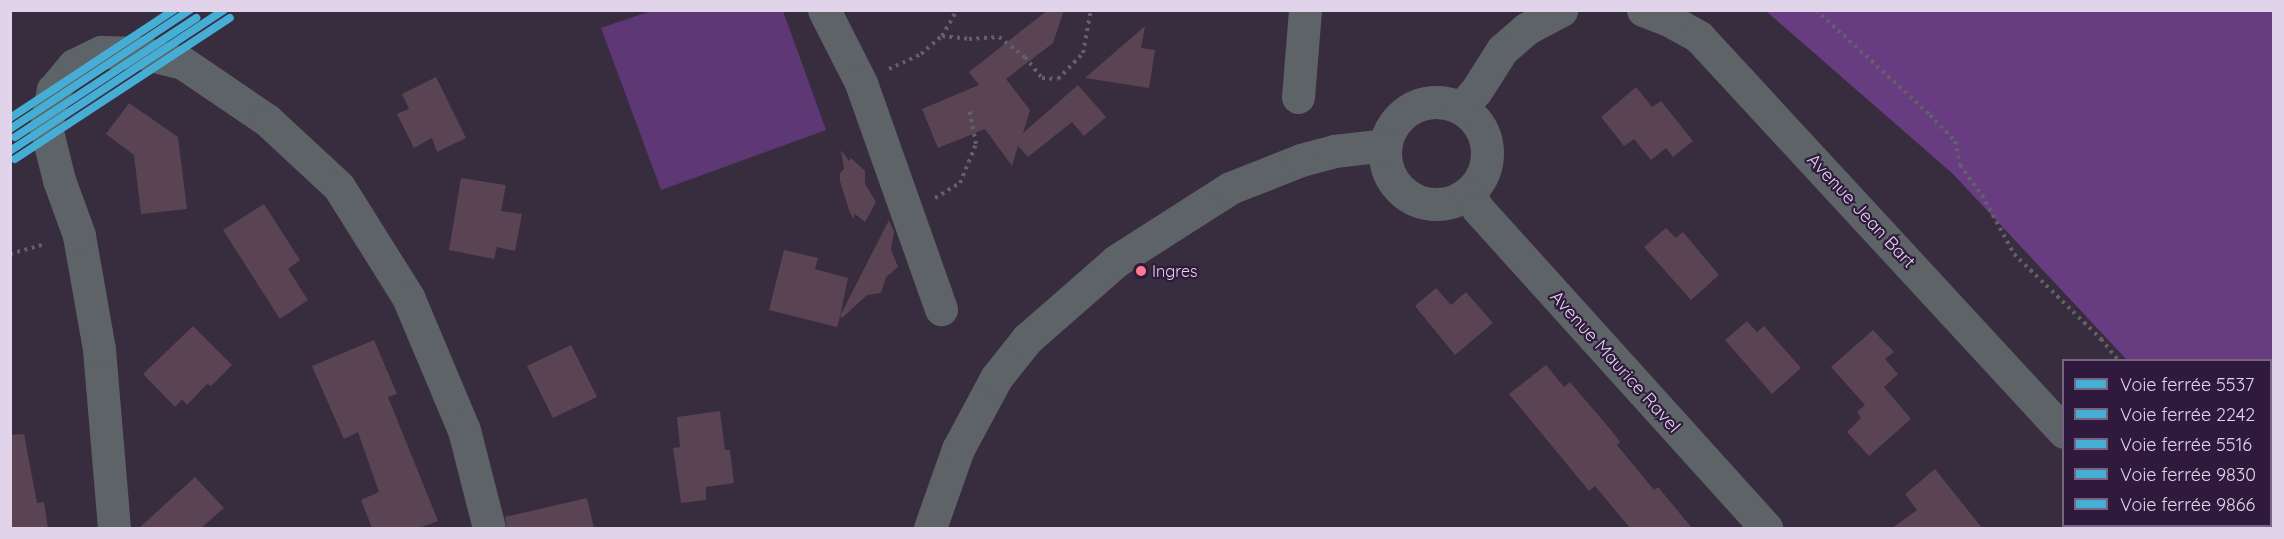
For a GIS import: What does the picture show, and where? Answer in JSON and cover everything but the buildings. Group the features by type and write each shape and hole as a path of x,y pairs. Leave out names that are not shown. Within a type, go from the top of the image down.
{"street":[{"path":"824,10 861,83 941,309"},
{"path":"1298,98 1305,10"},
{"path":"1461,108 1476,91 1502,50 1526,29 1561,10"},
{"name":"Avenue Jean Bart","path":"1643,10 1700,37 2062,430"},
{"path":"114,528 99,349 79,235 59,180 46,128 53,90 74,65 101,52 142,53 183,63 267,120 339,187 408,297 464,430 489,528"},
{"path":"1432,102 1461,108 1474,119 1483,132 1488,148 1486,165 1480,180 1469,193 1454,201 1436,204 1419,201 1404,193 1392,179 1386,162 1386,145 1397,120 1419,105 1432,102"},
{"path":"930,528 958,450 996,378 1027,339 1116,261 1230,188 1301,160 1334,151 1386,145"},
{"name":"Avenue Maurice Ravel","path":"1469,193 1478,209 1766,528"}],"path":[{"path":"861,83 921,54 942,36 957,10"},
{"path":"942,36 969,39 999,37 1025,57 1042,78 1058,79 1083,53 1091,10"},
{"path":"1816,10 1930,115 1954,141 1960,165 1982,195 2014,254 2101,339 2117,359"},
{"path":"908,214 960,183 976,144 969,109"}],"shaded area":[{"path":"651,11 783,11 826,130 661,190 601,28"},
{"path":"1766,11 2273,11 2273,516 2272,359 2126,359 1953,174"}],"rail line":[{"name":"9866","path":"10,118 174,10"},
{"name":"2242","path":"10,129 190,10"},
{"name":"5537","path":"10,151 224,10"},
{"name":"5516","path":"15,137 196,18"},
{"name":"9830","path":"15,159 230,18"}],"place":[{"name":"Ingres","path":"1141,271"}]}
